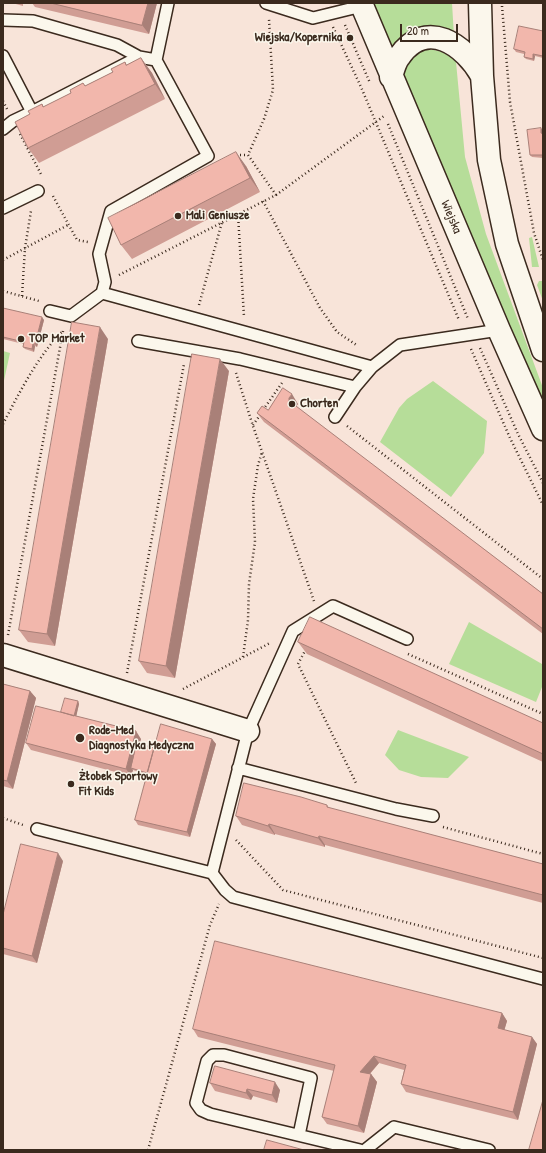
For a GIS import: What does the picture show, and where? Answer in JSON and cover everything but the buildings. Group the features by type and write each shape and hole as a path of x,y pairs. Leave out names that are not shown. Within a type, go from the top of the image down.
{"main road":[{"path":"480,3 482,76 488,160 507,244 543,350"},
{"name":"Wiejska","path":"361,4 499,330 543,429"},
{"path":"391,77 399,57 409,47 422,38 437,37 453,44 468,55 482,76"},
{"path":"4,655 248,731"}],"lane":[{"path":"103,288 99,254 110,211 208,156 156,60 168,3"},
{"path":"267,3 313,18 339,12 361,4"},
{"path":"3,20 33,20 117,45 139,57 156,60"},
{"path":"3,56 32,112"},
{"path":"3,129 13,121 139,57"},
{"path":"3,208 35,193"},
{"path":"50,311 71,316 103,288"},
{"path":"103,288 196,318 372,367"},
{"path":"335,417 355,387 372,367 400,345 499,330"},
{"path":"138,341 240,360 290,373 355,387"},
{"path":"212,873 248,731 294,631 333,606 407,640"},
{"path":"238,768 396,810 433,816"},
{"path":"37,829 212,873 225,890 233,897 543,979"},
{"path":"299,1135 311,1078 224,1055 212,1055 207,1060 196,1103 201,1110 210,1114 360,1150"},
{"path":"365,1150 394,1127 489,1150"}],"path":[{"path":"248,155 264,119 273,90 267,3"},
{"path":"502,3 510,102 534,233 543,260"},
{"path":"339,12 372,87"},
{"path":"328,14 470,334 543,484"},
{"path":"381,109 510,438 543,505"},
{"path":"103,288 222,222 276,195 375,121 384,116"},
{"path":"208,156 248,155"},
{"path":"248,155 276,195"},
{"path":"22,296 25,248 35,193"},
{"path":"263,201 320,308 337,332 358,346 383,358"},
{"path":"238,214 245,331"},
{"path":"196,318 222,222"},
{"path":"3,260 68,225"},
{"path":"3,291 51,304 50,311"},
{"path":"3,424 19,394 39,362 63,331 71,316"},
{"path":"4,655 63,331"},
{"path":"124,692 187,349"},
{"path":"240,360 236,372 253,426 319,615"},
{"path":"253,426 290,373"},
{"path":"335,417 543,579"},
{"path":"243,657 248,620 249,584 255,542 253,499 258,465 262,452"},
{"path":"158,702 294,631"},
{"path":"407,640 403,651 543,714"},
{"path":"308,644 298,664 364,801"},
{"path":"433,816 432,824 543,854"},
{"path":"3,818 37,829"},
{"path":"236,838 282,890 543,958"},
{"path":"148,1150 210,925 225,890"}],"green space":[{"path":"372,3 452,3 454,36 392,51"},
{"path":"426,49 443,52 456,62 465,157 486,234 543,388 543,407 402,74 411,58 417,53"},
{"path":"532,237 539,267 532,267 529,238"},
{"path":"539,281 543,281 543,301 537,285"},
{"path":"3,351 10,353 3,385"},
{"path":"433,381 487,421 484,453 451,497 380,442 399,408 407,399"},
{"path":"469,622 542,664 542,687 536,702 449,664"},
{"path":"398,730 469,757 448,778 421,777 399,770 385,755"}],"place":[{"name":"Wiejska/Kopernika","path":"350,38"},
{"name":"Mali Geniusze","path":"178,216"},
{"name":"TOP Market","path":"21,339"},
{"name":"Chorten","path":"292,404"},
{"name":"Rode-Med Diagnostyka Medyczna","path":"80,738"},
{"name":"Żłobek Sportowy Fit Kids","path":"71,784"}]}
